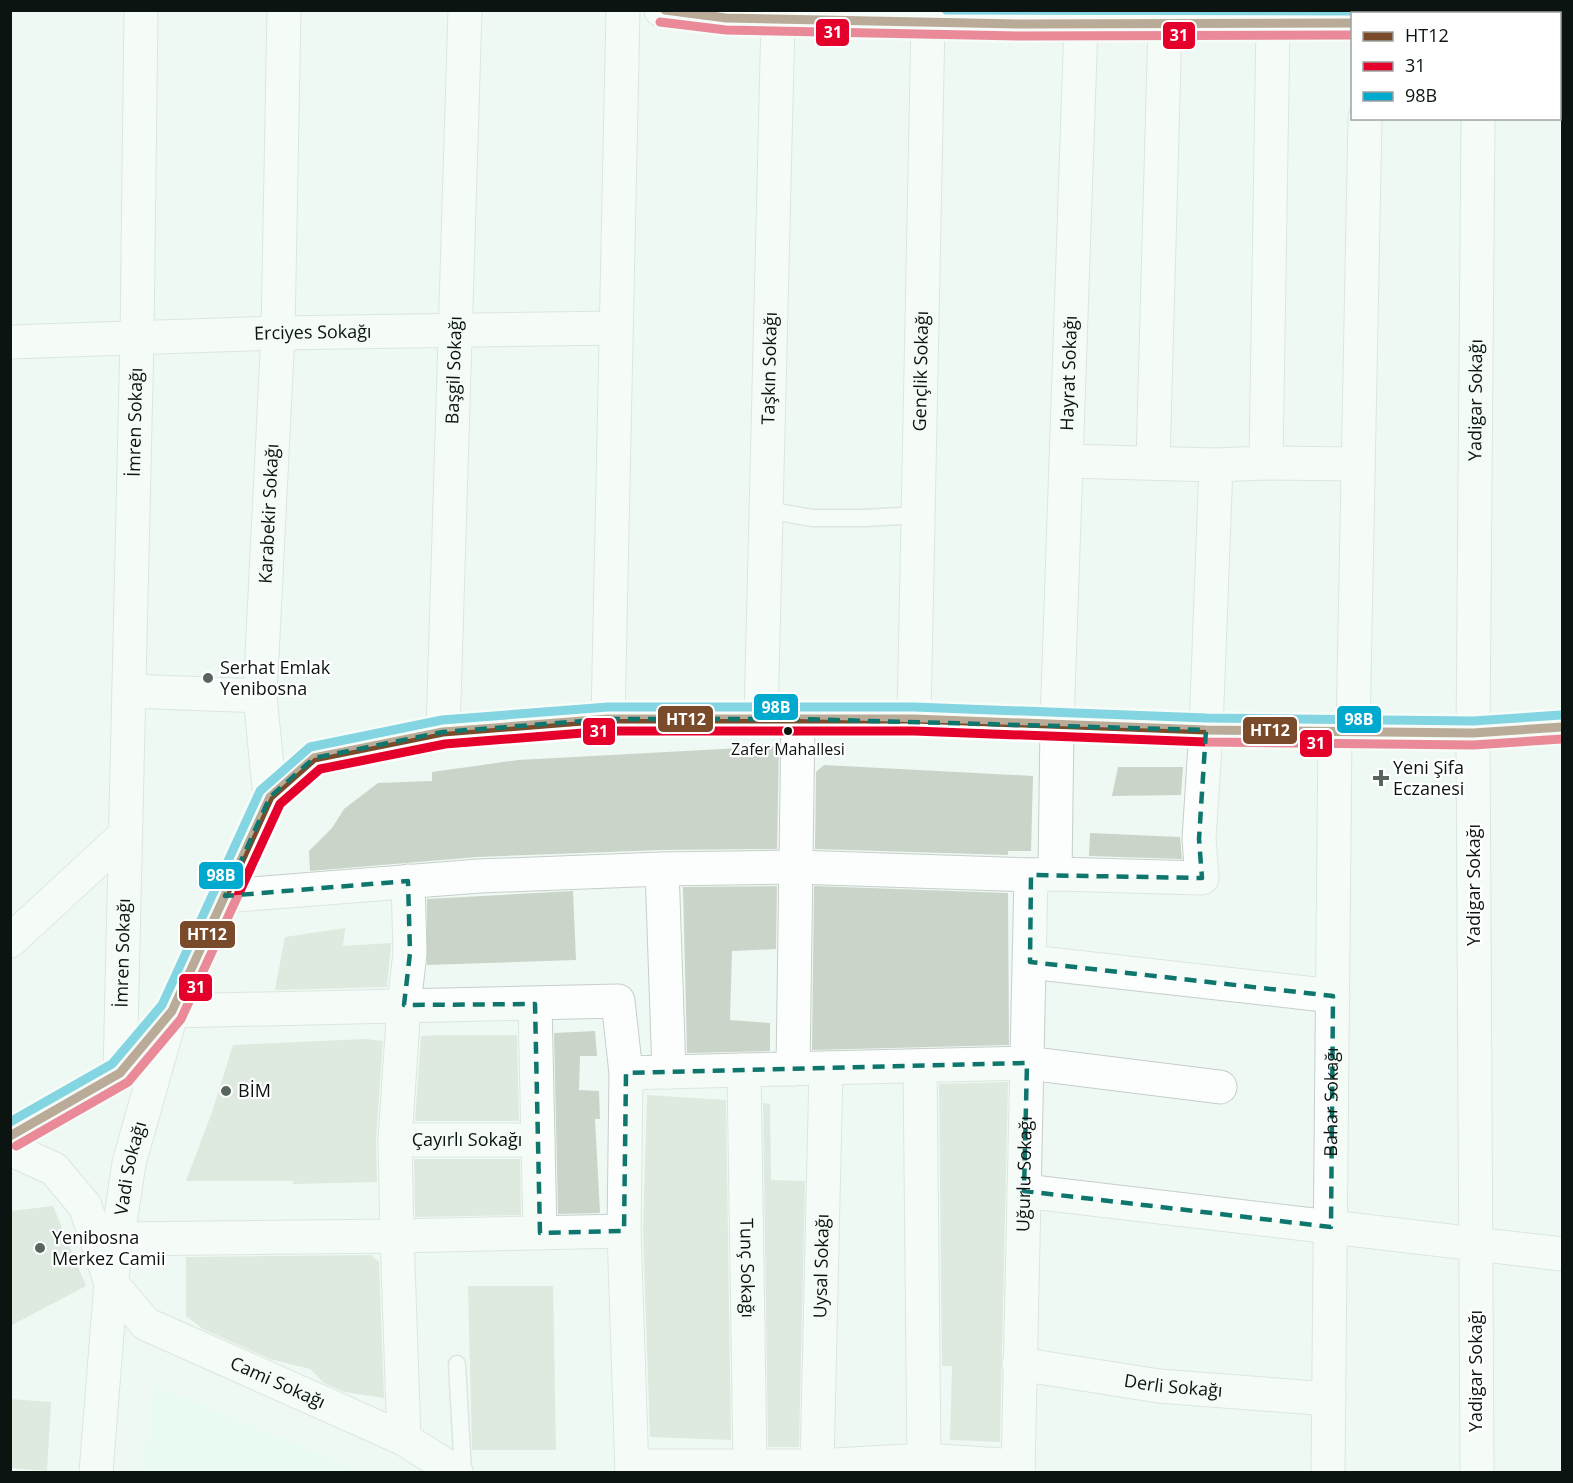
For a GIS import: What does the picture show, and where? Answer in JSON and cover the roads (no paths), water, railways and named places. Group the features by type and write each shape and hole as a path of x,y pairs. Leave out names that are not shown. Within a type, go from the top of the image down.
{"street":[{"name":"İmren Sokağı","path":"120,1073 137,338 141,10"},
{"name":"Karabekir Sokağı","path":"270,797 260,696 278,333 284,10"},
{"name":"Başgil Sokağı","path":"443,732 465,10"},
{"path":"608,719 623,10"},
{"path":"661,10 778,19 860,16 928,22 1018,17 1081,24 1164,17 1234,17 1273,24 1317,17 1351,23"},
{"path":"1153,462 1164,17"},
{"name":"Taşkın Sokağı","path":"761,719 778,19"},
{"name":"Gençlik Sokağı","path":"915,719 928,22"},
{"name":"Hayrat Sokağı","path":"1057,724 1081,24"},
{"path":"1266,463 1273,24"},
{"name":"Bahar Sokağı","path":"1328,1473 1333,996 1344,731 1359,464 1365,120"},
{"name":"Yadigar Sokağı","path":"1477,1473 1473,733 1478,120"},
{"name":"Erciyes Sokağı","path":"10,342 278,333 616,328"},
{"path":"1066,460 1216,465 1359,464"},
{"path":"225,896 479,876 662,869 796,867 1202,878 1199,839 1206,730 1216,465"},
{"path":"129,691 260,696"},
{"path":"10,1136 120,1073 172,1011 270,797 314,758 443,732 608,719 915,719 1206,730 1473,733 1563,727"},
{"path":"793,1069 798,719"},
{"name":"Uğurlu Sokağı","path":"1018,1469 1030,962 1043,875 1057,724"},
{"path":"10,941 126,834"},
{"path":"662,869 669,1072"},
{"path":"404,1439 395,1140 404,1005 410,953 408,881"},
{"path":"1030,962 1333,996"},
{"path":"172,1011 535,1004 667,998"},
{"path":"618,1001 626,1073 624,1231 632,1469 817,1466 924,1460 1018,1469"},
{"name":"Çayırlı Sokağı","path":"535,1004 540,1233"},
{"name":"Vadi Sokağı","path":"96,1473 111,1283 129,1163 172,1011"},
{"path":"626,1073 1027,1063 1220,1087"},
{"path":"920,1066 924,1460"},
{"name":"Uysal Sokağı","path":"817,1466 826,1068"},
{"name":"Tunç Sokağı","path":"744,1070 750,1466"},
{"name":"Çayırlı Sokağı","path":"395,1140 538,1140"},
{"path":"10,1149 54,1169 85,1206 111,1283"},
{"path":"1024,1191 1563,1254"},
{"path":"117,1239 624,1231"},
{"name":"Cami Sokağı","path":"111,1283 146,1324 404,1439 456,1473"},
{"name":"Derli Sokağı","path":"1019,1364 1159,1386 1329,1399"}],"lane":[{"path":"766,510 812,519 918,515"},
{"path":"457,1364 463,1473"}],"place":[{"name":"Serhat Emlak Yenibosna","path":"208,678"},
{"name":"Zafer Mahallesi","path":"788,731"},
{"name":"Yeni Şifa Eczanesi","path":"1381,778"},
{"name":"BİM","path":"226,1091"},
{"name":"Yenibosna Merkez Camii","path":"40,1248"}]}
